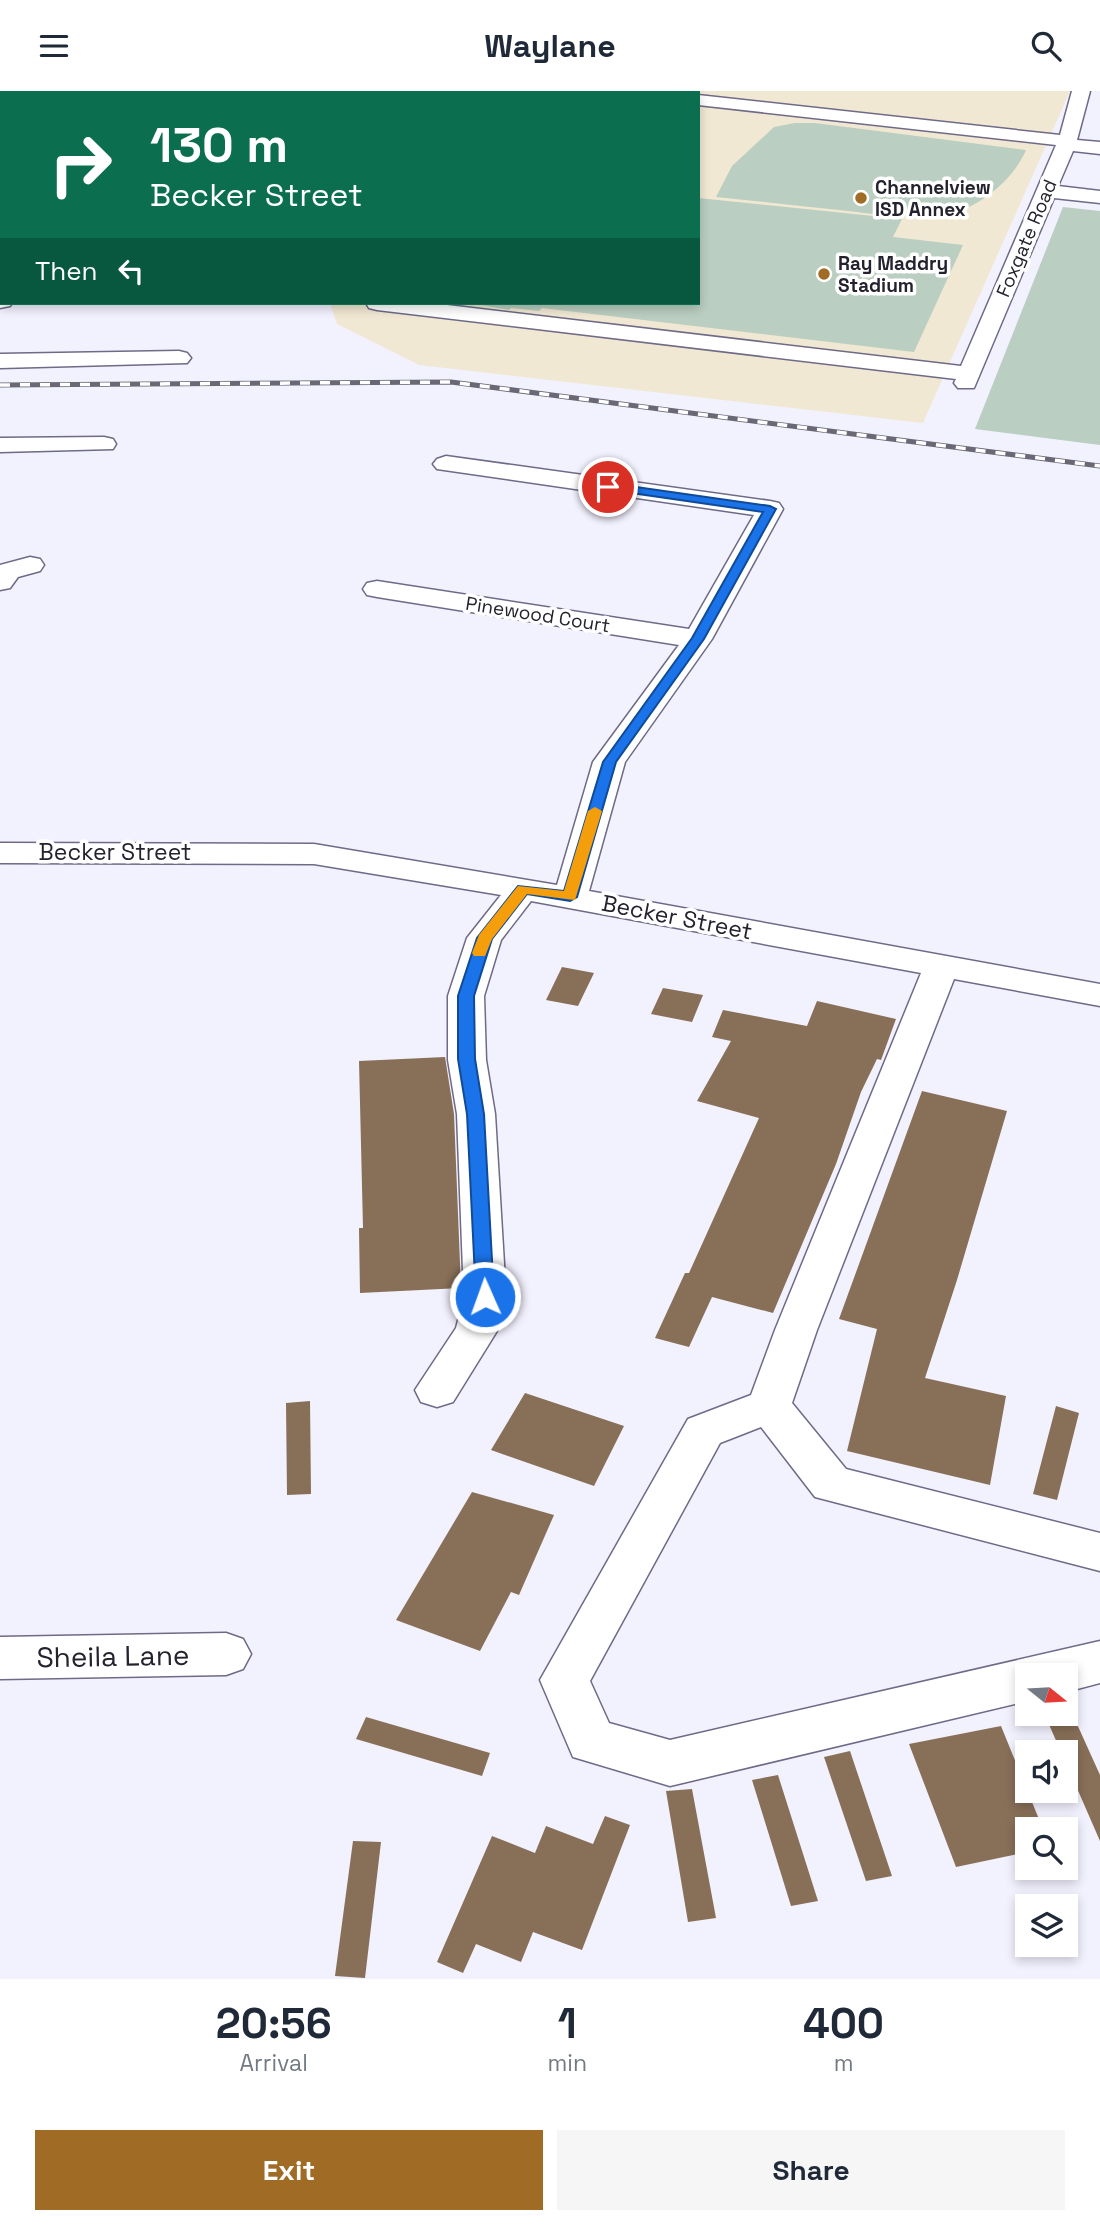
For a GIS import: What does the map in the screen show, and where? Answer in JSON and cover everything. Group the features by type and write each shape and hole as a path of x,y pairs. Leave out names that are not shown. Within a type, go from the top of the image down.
{"street":[{"path":"1079,95 1100,100"},
{"name":"Foxgate Road","path":"393,305 967,379 1066,143 1079,95"},
{"path":"700,100 748,98 1100,148"},
{"path":"1046,191 1100,197"},
{"path":"0,361 179,358"},
{"path":"0,445 104,444"},
{"path":"446,464 770,509 698,639 610,762 570,897"},
{"path":"0,582 8,571 30,565"},
{"name":"Pinewood Court","path":"377,589 698,639"},
{"name":"Becker Street","path":"0,853 237,852 314,855 570,897 1100,995"},
{"path":"436,1390 475,1331 485,1297 475,1114 467,1059 466,996 484,938 523,889"},
{"path":"941,967 796,1329 769,1406 704,1431 565,1680 591,1741 670,1763 1015,1682"},
{"path":"769,1406 831,1484 1100,1552"},
{"name":"Sheila Lane","path":"0,1658 226,1654"},
{"path":"1078,1667 1100,1662"}],"shaded area":[{"name":"Channelview ISD Annex","path":"700,91 1070,91 923,423 419,365 337,324 331,305 700,305"}],"green space":[{"path":"815,123 1026,150 1015,169 990,194 971,206 946,214 900,216 716,197 732,166 774,127"},
{"name":"Ray Maddry Stadium","path":"700,198 902,219 893,237 963,245 914,352 542,308 539,311 481,305 700,305"},
{"path":"1063,207 1100,211 1100,445 975,429"}],"building":[{"path":"562,967 594,973 578,1006 546,1000"},
{"path":"663,988 703,995 692,1022 651,1014"},
{"path":"817,1001 896,1019 881,1060 877,1059 861,1092 836,1164 773,1313 712,1297 689,1347 655,1338 685,1273 689,1273 759,1118 697,1101 731,1041 712,1037 723,1010 807,1026"},
{"path":"445,1057 454,1114 461,1288 360,1293 359,1228 363,1228 359,1061"},
{"path":"922,1091 1007,1111 925,1378 1006,1396 990,1485 847,1451 877,1329 839,1319"},
{"path":"525,1393 624,1426 594,1486 491,1450"},
{"path":"310,1401 311,1494 287,1495 286,1403"},
{"path":"1056,1406 1079,1413 1057,1500 1033,1494"},
{"path":"472,1492 554,1515 519,1595 511,1592 480,1651 396,1620"},
{"path":"366,1717 490,1753 482,1776 356,1739"},
{"path":"1001,1726 1015,1760 1015,1803 1032,1803 1038,1817 1015,1817 1015,1855 956,1867 909,1744"},
{"path":"1050,1726 1078,1726 1100,1775 1100,1841 1078,1791 1078,1740 1056,1740"},
{"path":"850,1751 892,1876 866,1881 824,1757"},
{"path":"778,1775 818,1901 791,1906 752,1780"},
{"path":"692,1789 716,1918 688,1922 666,1791"},
{"path":"605,1816 630,1825 582,1950 533,1932 521,1962 476,1944 463,1973 437,1962 492,1836 535,1853 546,1826 593,1844"},
{"path":"353,1841 381,1842 365,1978 335,1976"}],"railway":[{"path":"0,385 451,382 1100,466"}],"slow traffic":[{"path":"479,953 484,938 523,889 570,897 595,811"}],"place":[{"name":"Channelview ISD Annex","path":"861,198"},
{"name":"Ray Maddry Stadium","path":"824,274"}],"route":[{"path":"485,1297 475,1114 467,1059 466,996 484,938 523,889 570,897 610,762 698,639 770,509 608,487"}]}
